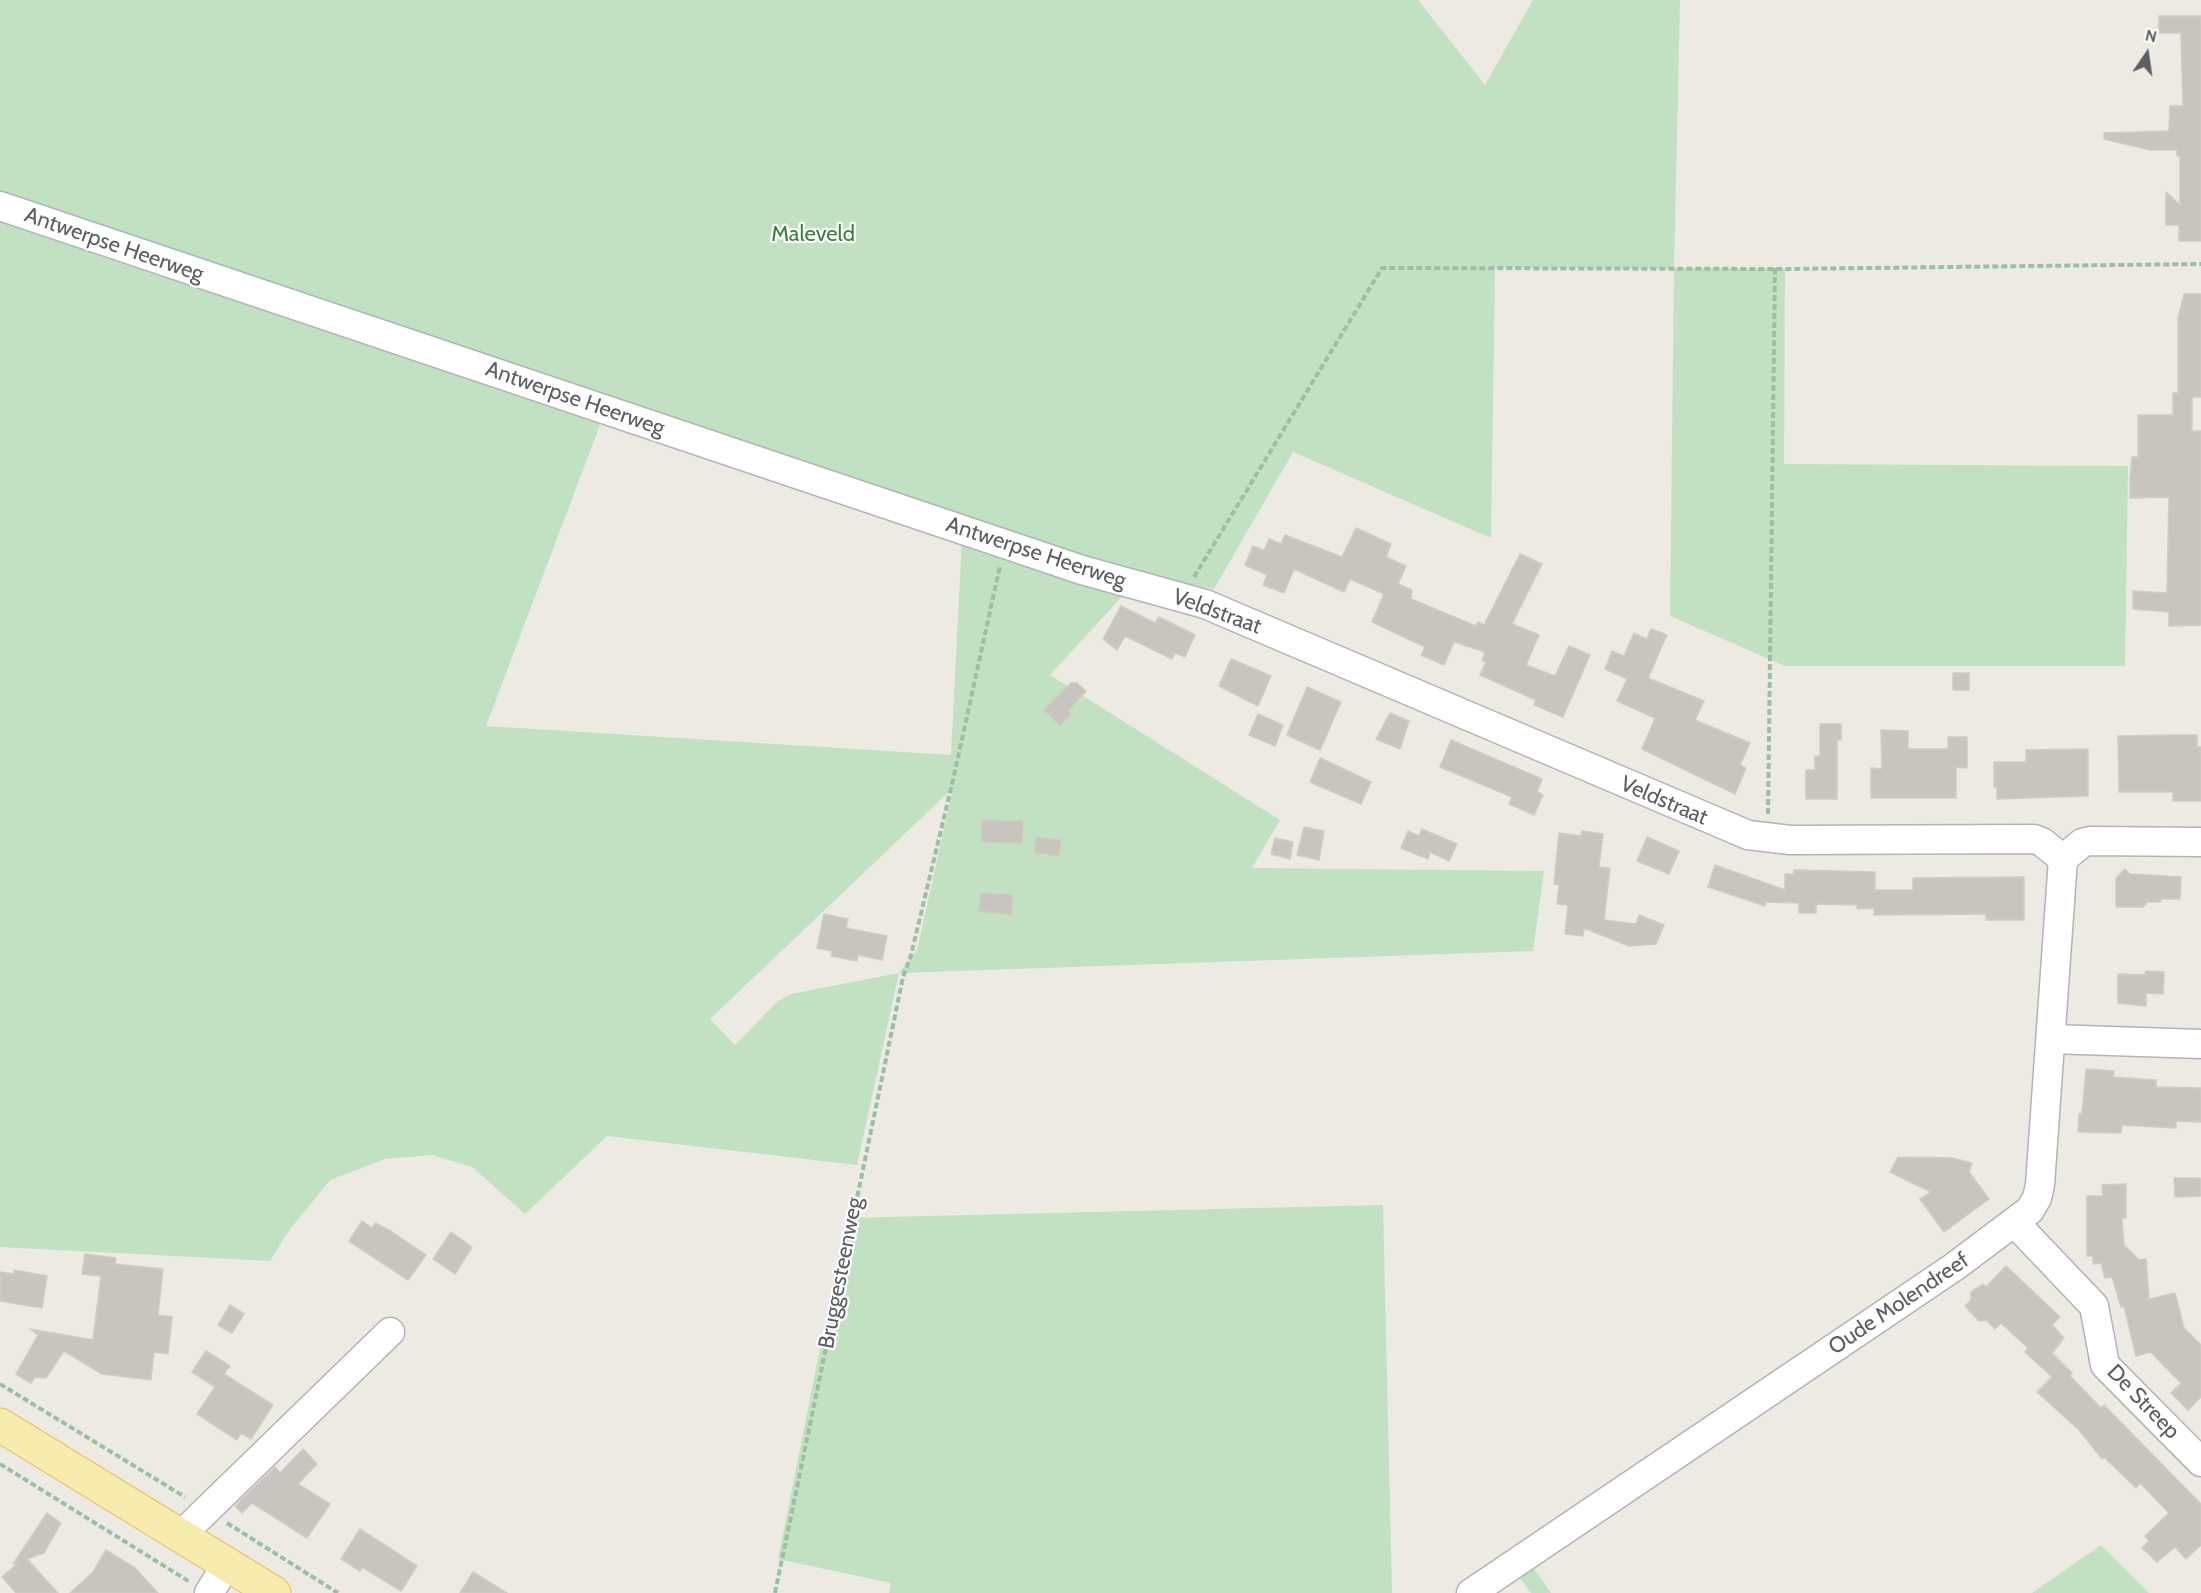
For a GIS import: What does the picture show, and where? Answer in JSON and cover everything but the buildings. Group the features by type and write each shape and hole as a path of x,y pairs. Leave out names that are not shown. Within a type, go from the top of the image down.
{"main road":[{"path":"0,1425 274,1593"}],"street":[{"name":"Antwerpse Heerweg","path":"0,206 1082,570 1150,589"},
{"name":"Veldstraat","path":"1150,589 1205,604 1748,835 1790,840 2034,839 2042,842 2063,859"},
{"path":"2063,859 2082,843 2090,841 2201,842"},
{"name":"Oude Molendreef","path":"1471,1593 2015,1223 2030,1210 2037,1198 2051,1039 2063,859"},
{"path":"2051,1039 2201,1044"},
{"name":"De Streep","path":"2015,1223 2094,1306 2105,1365 2201,1462"},
{"path":"175,1532 207,1510 390,1332"},
{"path":"203,1590 227,1564"}],"path":[{"path":"1181,598 1382,268 1775,268 2201,264"},
{"path":"1768,837 1775,268"},
{"name":"Bruggesteenweg","path":"775,1593 903,977 911,955 1005,544"},
{"path":"0,1384 338,1593"},
{"path":"0,1464 203,1590"}],"green space":[{"name":"Maleveld","path":"0,0 1418,0 1485,85 1533,0 1680,0 1674,268 1785,269 1784,464 2128,466 2125,666 1785,666 1670,616 1674,269 1495,268 1491,538 1293,452 1214,589 1178,582 1127,591 1050,675 1280,820 1252,868 1544,871 1533,951 899,973 857,1165 607,1136 525,1214 472,1167 432,1155 385,1159 330,1180 287,1233 270,1261 0,1247","holes":["606,409 962,539 951,755 486,726","953,788 917,950 899,973 791,994 778,1001 735,1045 710,1019"]},
{"path":"1383,1205 1392,1593 889,1593 891,1583 778,1559 846,1218"},
{"path":"2101,1545 2149,1593 2032,1593"},
{"path":"1522,1552 1551,1593 1531,1593 1515,1571"}]}
